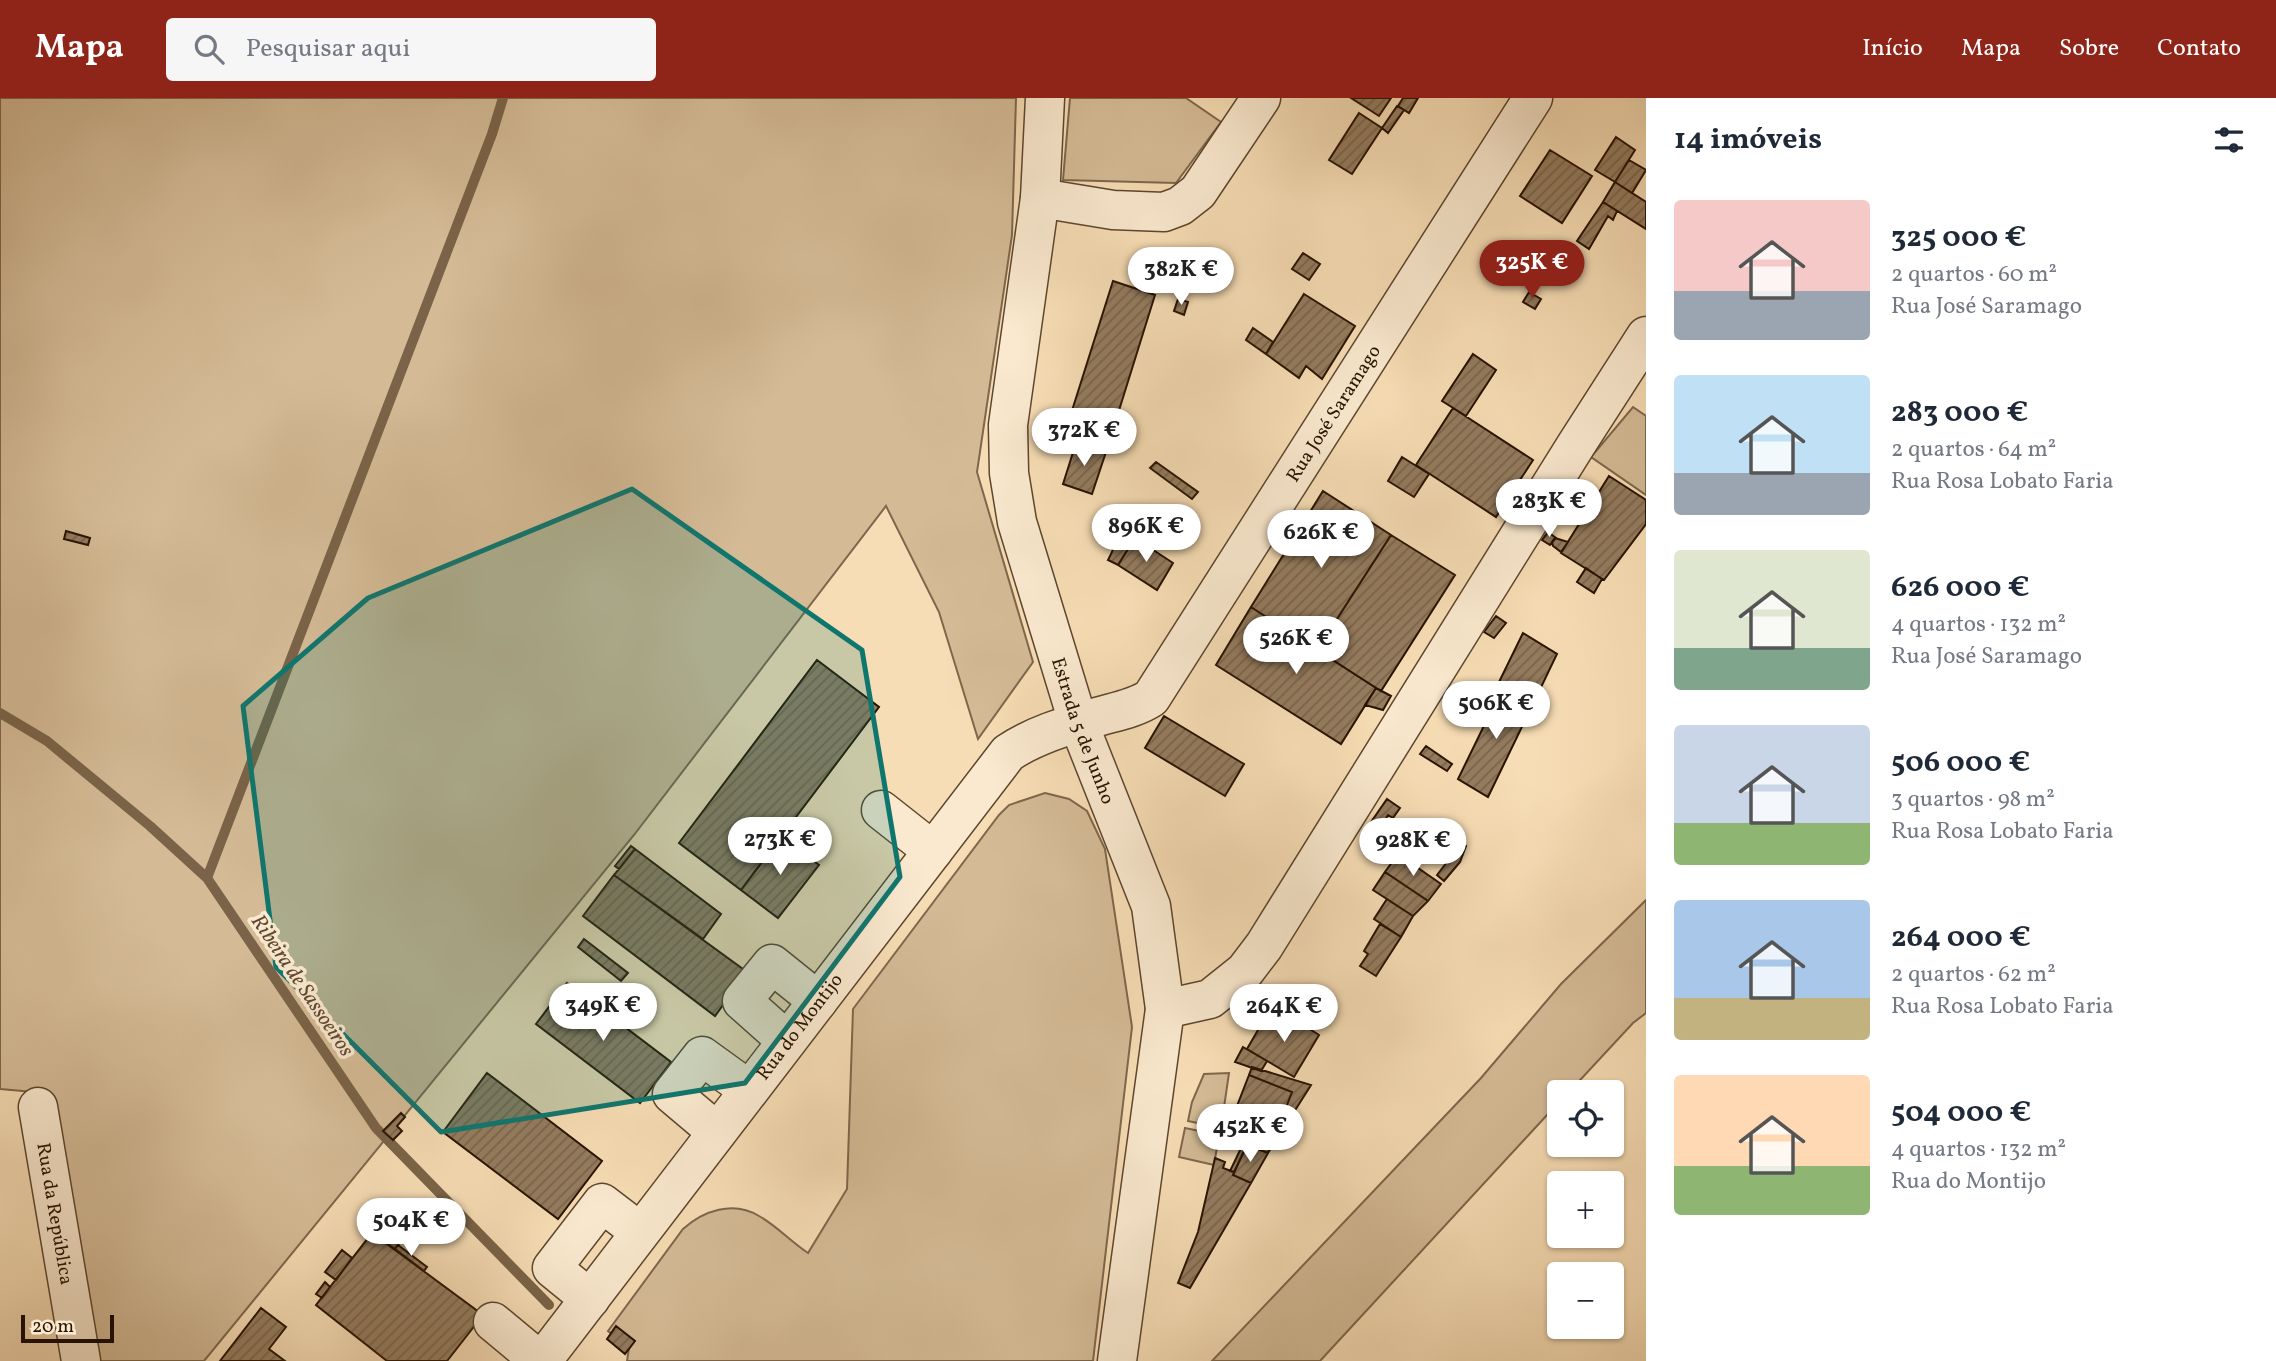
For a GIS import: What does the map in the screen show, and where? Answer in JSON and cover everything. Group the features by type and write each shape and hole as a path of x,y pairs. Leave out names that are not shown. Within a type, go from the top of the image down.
{"street":[{"name":"Estrada 5 de Junho","path":"1045,98 1040,198 1008,425 1009,473 1017,522 1079,722 1150,906 1165,1009 1117,1361"},
{"path":"1040,198 1113,210 1164,212 1180,206 1198,192 1261,98"},
{"name":"Rua José Saramago","path":"1079,722 1141,704 1151,698 1533,98"},
{"path":"1165,1009 1210,999 1245,971 1264,946 1646,336"},
{"name":"Rua do Montijo","path":"541,1361 1008,753 1023,743 1079,722"},
{"path":"881,810 933,851"},
{"path":"787,1041 742,1001 772,964 818,1001"},
{"path":"717,1132 673,1094 702,1056 750,1090"},
{"name":"Rua da República","path":"38,1107 81,1361"},
{"path":"493,1322 541,1361"}],"highlighted area":[{"path":"632,489 862,650 900,877 745,1083 441,1132 276,967 243,706 368,598"}],"shaded area":[{"path":"0,98 1016,98 1012,235 977,472 1033,662 978,739 939,612 886,506 634,835 204,1361 94,1361 45,1093 0,1089"},
{"path":"1070,98 1186,98 1221,122 1176,183 1063,180"},
{"path":"1633,407 1646,416 1646,495 1591,457"},
{"path":"1045,793 1069,799 1087,811 1105,849 1132,1027 1093,1361 627,1361 629,1348 608,1331 683,1229 700,1217 729,1208 749,1211 772,1224 808,1253 847,1189 853,1009 999,815 1009,805"},
{"path":"1646,900 1646,1013 1633,1023 1580,1080 1547,1080 1547,1115 1320,1361 1212,1361 1481,1078 1561,984"},
{"path":"1229,1073 1221,1128 1188,1121 1192,1102 1204,1074"},
{"path":"1185,1128 1219,1135 1214,1165 1179,1157"}],"building":[{"path":"1351,98 1391,98 1379,116"},
{"path":"1403,98 1418,98 1409,113 1398,106"},
{"path":"1397,106 1404,110 1388,133 1382,128"},
{"path":"1359,113 1382,128 1352,174 1329,160"},
{"path":"1616,137 1635,150 1615,182 1595,170"},
{"path":"1550,150 1592,176 1562,223 1520,196"},
{"path":"1629,160 1646,170 1632,193 1615,182"},
{"path":"1615,182 1646,202 1646,229 1603,202"},
{"path":"1603,202 1617,211 1613,220 1608,216 1589,249 1577,241"},
{"path":"1519,244 1530,252 1518,272 1506,265"},
{"path":"1303,253 1320,264 1309,280 1292,269"},
{"path":"1113,281 1155,295 1106,452 1063,439"},
{"path":"1529,292 1541,299 1535,309 1523,302"},
{"path":"1304,294 1355,326 1322,379 1306,366 1299,378 1266,354"},
{"path":"1178,299 1188,302 1184,315 1174,311"},
{"path":"1253,328 1273,342 1266,354 1246,340"},
{"path":"1473,354 1496,370 1466,416 1442,401"},
{"path":"1453,408 1533,460 1496,517 1416,465"},
{"path":"1076,443 1106,452 1092,494 1063,484"},
{"path":"1402,457 1429,474 1414,497 1388,481"},
{"path":"1156,462 1198,492 1192,499 1150,468"},
{"path":"1609,476 1646,500 1646,524 1604,580 1561,553"},
{"path":"1323,491 1391,535 1317,650 1251,607"},
{"path":"1119,529 1135,538 1118,565 1108,560"},
{"path":"66,531 90,538 88,545 64,539"},
{"path":"1548,532 1556,538 1550,545 1542,540"},
{"path":"1391,535 1455,575 1381,691 1317,650"},
{"path":"1135,538 1173,563 1157,590 1118,565"},
{"path":"1555,538 1568,542 1561,552 1553,546"},
{"path":"1586,568 1602,579 1594,593 1577,582"},
{"path":"1251,607 1376,688 1341,744 1216,665"},
{"path":"1496,616 1506,623 1494,638 1484,632"},
{"path":"1523,633 1557,654 1534,702 1498,684"},
{"path":"817,660 879,707 741,890 679,843"},
{"path":"1498,684 1534,702 1488,797 1458,779 1501,691 1496,688"},
{"path":"1376,688 1391,696 1383,710 1365,705"},
{"path":"1164,716 1244,764 1225,796 1145,748"},
{"path":"1426,746 1452,764 1447,771 1420,754"},
{"path":"1387,799 1400,808 1393,818 1388,815 1378,831 1369,825"},
{"path":"781,836 819,865 778,918 741,890"},
{"path":"1459,843 1466,846 1460,862 1444,881 1437,875 1451,857 1453,858"},
{"path":"631,846 635,849 619,869 615,866"},
{"path":"635,849 721,914 703,939 614,875"},
{"path":"1398,854 1441,884 1428,901 1385,872"},
{"path":"1385,872 1428,901 1413,916 1373,890"},
{"path":"614,875 747,972 715,1016 583,916"},
{"path":"1387,899 1413,916 1401,937 1374,919"},
{"path":"1380,924 1401,937 1376,976 1360,966 1368,954 1364,951"},
{"path":"584,939 628,973 621,981 578,947"},
{"path":"567,983 671,1062 640,1103 536,1024"},
{"path":"1285,1013 1319,1035 1294,1077 1247,1049 1265,1018 1277,1026"},
{"path":"1243,1047 1267,1061 1261,1071 1235,1062"},
{"path":"1252,1067 1311,1085 1268,1153 1292,1092 1249,1075"},
{"path":"487,1073 602,1161 558,1219 443,1132"},
{"path":"1249,1075 1292,1092 1268,1153 1225,1137"},
{"path":"401,1113 405,1117 397,1126 402,1131 393,1140 383,1131"},
{"path":"1243,1144 1247,1145 1234,1172 1230,1171"},
{"path":"1247,1145 1268,1153 1251,1183 1233,1175"},
{"path":"1215,1158 1225,1162 1223,1168 1234,1172 1233,1175 1251,1183 1190,1288 1178,1283 1198,1232"},
{"path":"390,1210 412,1227 395,1249 372,1233"},
{"path":"372,1233 483,1315 447,1361 387,1361 316,1305"},
{"path":"398,1245 427,1267 424,1271 395,1249"},
{"path":"342,1250 352,1258 336,1280 325,1272"},
{"path":"325,1282 330,1287 322,1298 316,1294"},
{"path":"261,1308 286,1327 269,1349 285,1361 220,1361"},
{"path":"616,1326 635,1341 625,1354 607,1339"}],"waterway":[{"path":"207,878 492,134 503,98"},
{"name":"Ribeira de Sassoeiros","path":"0,713 47,741 150,826 207,878 376,1128 549,1305"}]}
